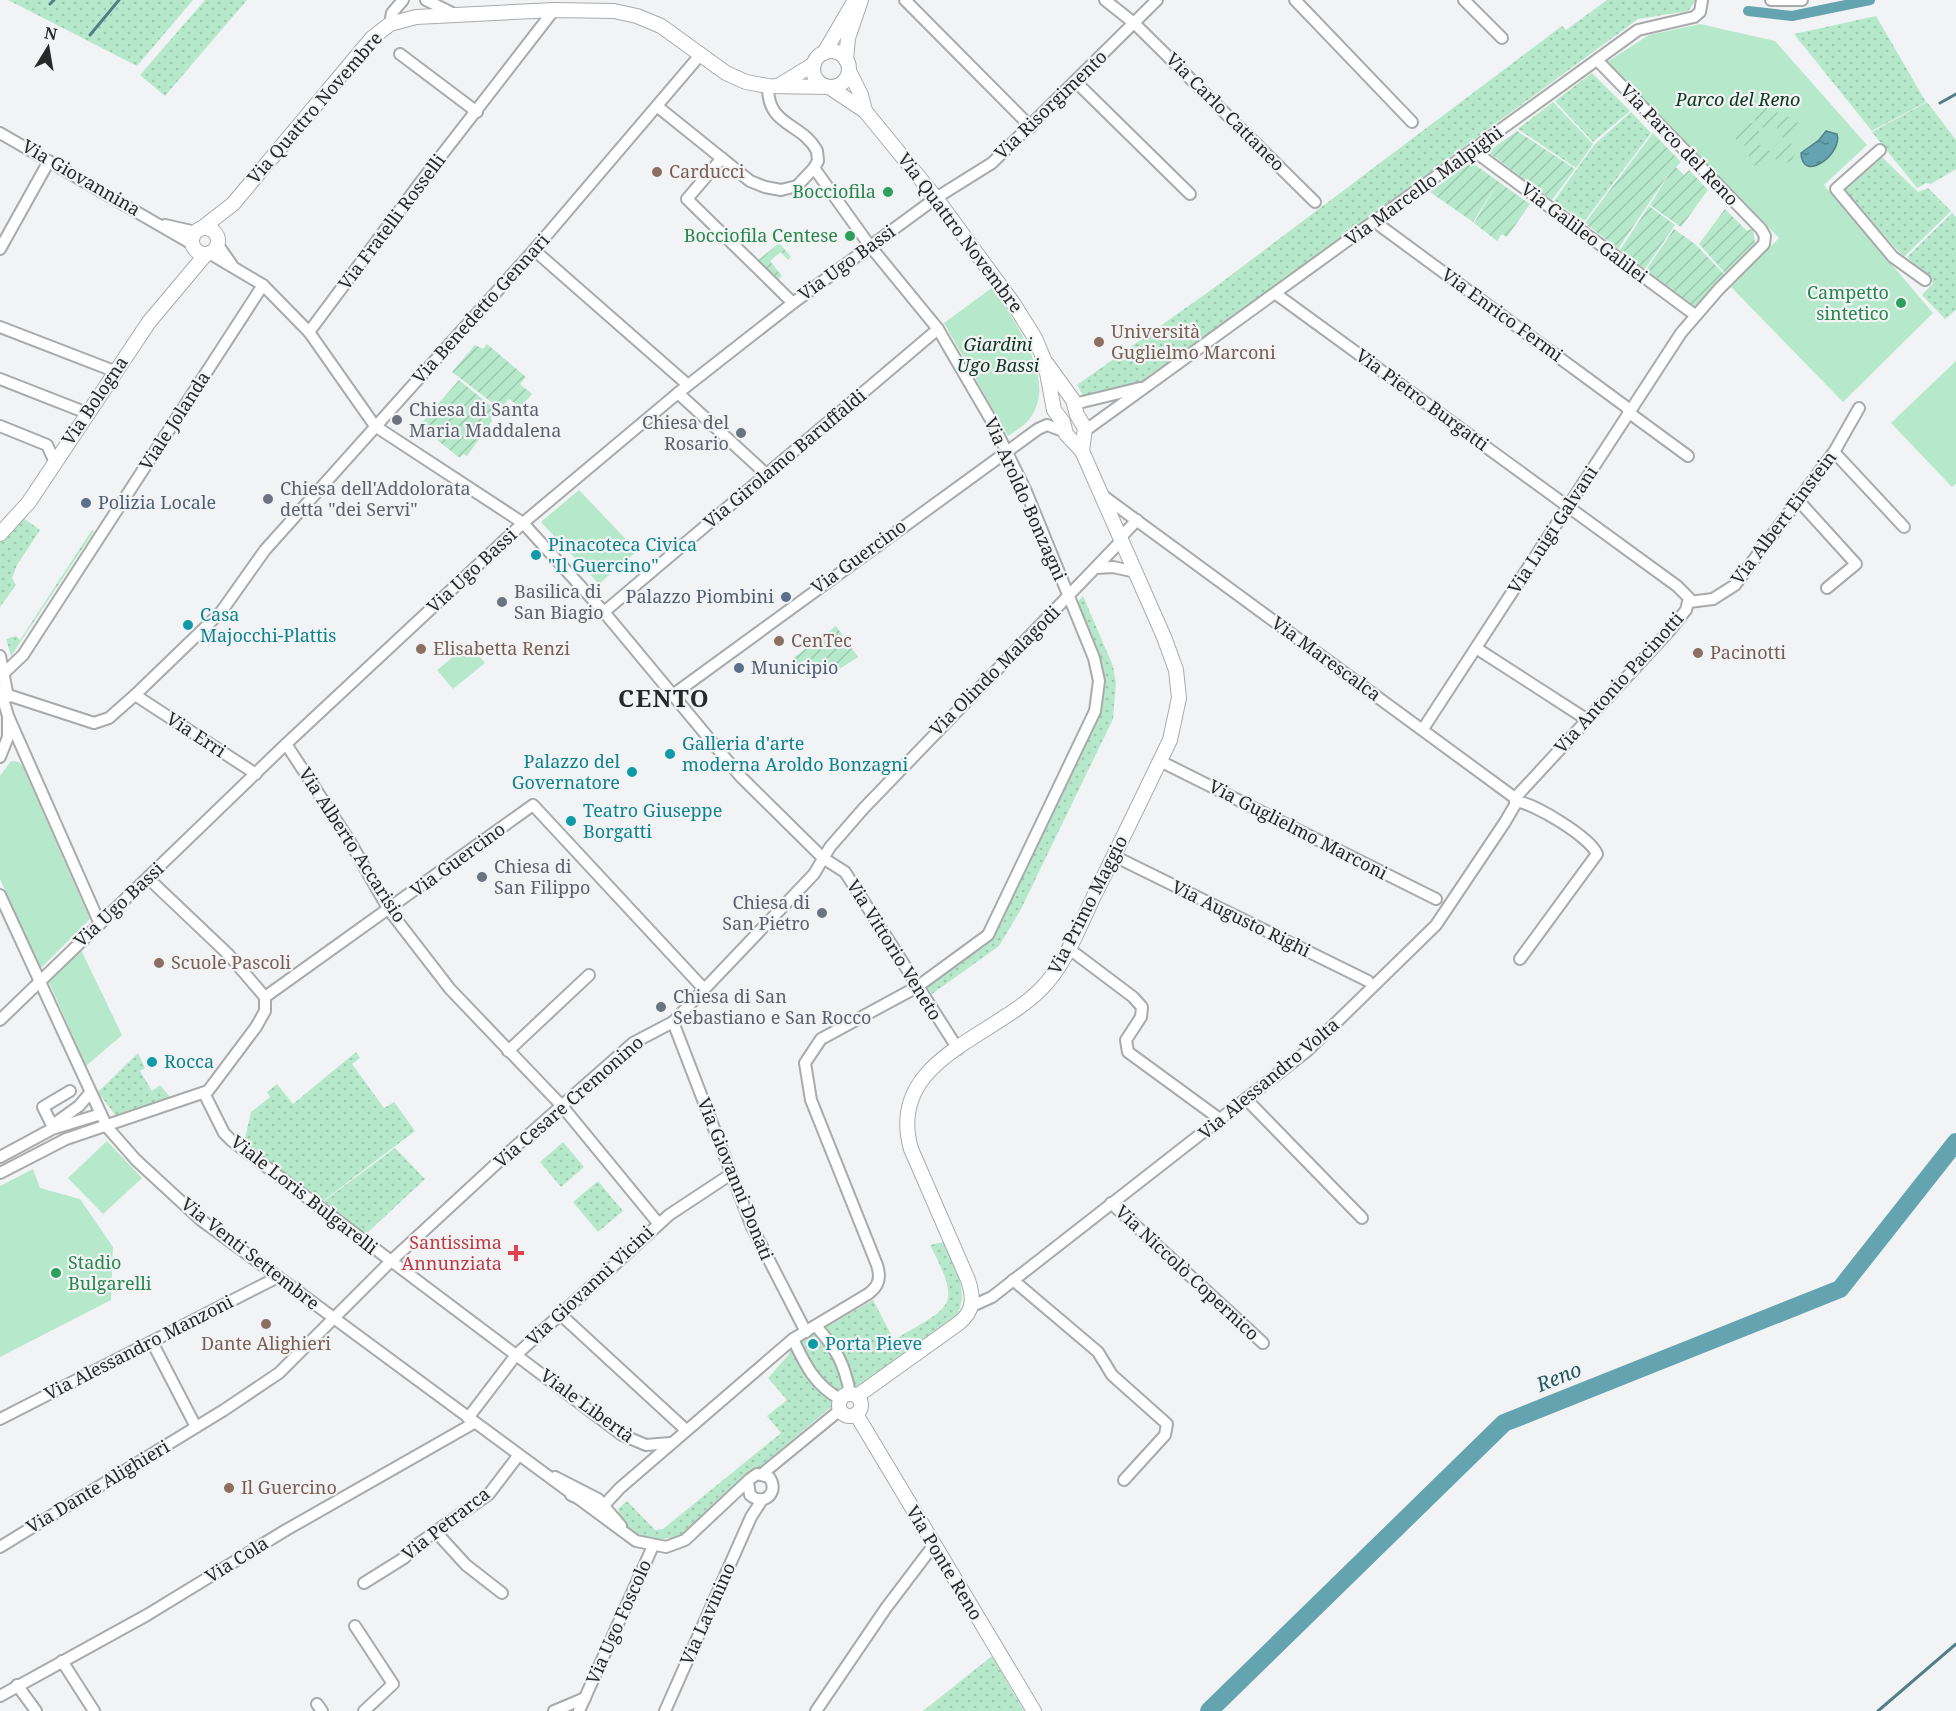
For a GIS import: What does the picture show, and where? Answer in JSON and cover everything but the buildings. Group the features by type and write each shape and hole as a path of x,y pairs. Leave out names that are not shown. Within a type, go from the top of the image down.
{"main road":[{"path":"773,86 814,64 824,53 855,0"},
{"path":"829,87 844,81 848,66 848,38 861,0"},
{"name":"Via Quattro Novembre","path":"204,243 233,204 372,38 390,24 416,17 554,10 606,10 637,16 669,31 733,77 746,82 773,86 829,87"},
{"path":"824,53 839,53 848,66"},
{"name":"Via Quattro Novembre","path":"814,64 816,78 865,111 936,198 1024,319 1045,362 1072,400 1077,415 1078,438"},
{"name":"Via Quattro Novembre","path":"848,66 861,95 865,111"},
{"name":"Via Bologna","path":"0,534 6,521 29,502 114,371 179,284 202,262 204,243"},
{"name":"Via Quattro Novembre","path":"1045,362 1054,406 1063,422 1078,438"},
{"path":"1054,406 1062,395 1072,400"},
{"name":"Via Primo Maggio","path":"972,1306 973,1296 968,1280 917,1168 906,1127 909,1105 918,1083 936,1064 1040,990 1068,948 1114,856 1160,761 1177,716 1178,680 1167,643 1078,438"},
{"path":"847,1399 959,1323 968,1315 972,1306"},
{"name":"Via Ponte Reno","path":"847,1399 849,1416 856,1414 933,1546 1034,1711"}],"street":[{"path":"390,24 392,13 404,0"},
{"path":"426,0 459,15"},
{"path":"904,0 1031,127"},
{"name":"Via Carlo Cattaneo","path":"1105,0 1134,23 1315,202"},
{"name":"Via Risorgimento","path":"936,198 992,163 1157,0"},
{"path":"1295,0 1412,122"},
{"path":"1464,0 1502,38"},
{"name":"Via Marcello Malpighi","path":"1078,438 1597,60 1643,28 1694,17 1700,12 1702,0"},
{"path":"1771,0 1802,0"},
{"name":"Via Fratelli Rosselli","path":"309,332 554,10"},
{"path":"400,54 477,112"},
{"name":"Via Benedetto Gennari","path":"4,692 94,723 110,718 221,612 265,550 534,250 701,54"},
{"name":"Via Parco del Reno","path":"1597,60 1761,229"},
{"path":"1076,82 1190,194"},
{"path":"658,107 750,181 776,190 797,186 814,168 818,155 815,147 776,115 768,100 773,86"},
{"name":"Via Giovannina","path":"0,133 161,224 204,243 228,265 232,265 263,285 309,332 375,426"},
{"path":"1880,150 1836,189 1893,257 1925,280"},
{"name":"Via Galileo Galilei","path":"1474,151 1695,315"},
{"path":"722,158 687,199 793,303"},
{"path":"0,249 49,161"},
{"name":"Via Aroldo Bonzagni","path":"814,168 870,246 938,329 1008,452 1094,658 1099,681 1095,711 988,935 917,987 821,1039 805,1062 811,1100 879,1276 873,1291 816,1326"},
{"name":"Via Ugo Bassi","path":"0,1020 286,744 523,524 688,385 793,303 936,198"},
{"name":"Via Enrico Fermi","path":"1375,222 1629,410"},
{"name":"Via Luigi Galvani","path":"1423,729 1569,507 1629,410 1695,315 1763,248 1765,236 1761,229"},
{"path":"534,250 688,385"},
{"name":"Viale Jolanda","path":"4,673 23,656 263,285"},
{"name":"Via Pietro Burgatti","path":"1276,294 1569,507"},
{"path":"0,327 114,371"},
{"name":"Via Girolamo Baruffaldi","path":"604,612 938,329"},
{"path":"0,379 87,413"},
{"name":"Via Marcello Malpighi","path":"1072,400 1147,387"},
{"path":"678,393 765,474"},
{"path":"1054,406 1047,425 1078,438"},
{"name":"Via Albert Einstein","path":"1689,602 1713,599 1735,585 1834,452 1859,408"},
{"path":"1629,410 1688,456"},
{"name":"Via Guercino","path":"674,694 824,582 1038,429 1047,425"},
{"path":"0,426 47,445 55,462"},
{"name":"Via Vittorio Veneto","path":"375,426 523,524 604,612 741,777 823,858 845,872 958,1049"},
{"path":"1834,452 1904,527"},
{"name":"Via Marescalca","path":"1102,495 1423,729 1515,800"},
{"path":"1797,499 1856,564 1827,588"},
{"name":"Via Antonio Pacinotti","path":"1515,800 1586,719 1671,629 1689,602 1684,591 1569,507"},
{"path":"1121,539 1137,520"},
{"name":"Via Olindo Malagodi","path":"823,858 864,808 932,735 1096,568 1121,539"},
{"path":"1096,568 1113,567 1136,572"},
{"path":"1476,648 1586,719"},
{"path":"0,656 8,716 8,737 0,757"},
{"name":"Via Erri","path":"135,695 256,774"},
{"path":"8,716 99,924"},
{"name":"Via Alberto Accarisio","path":"286,744 349,840 389,910 450,989 562,1106 658,1223"},
{"name":"Via Guglielmo Marconi","path":"1160,761 1436,898"},
{"path":"1515,800 1527,803 1561,823 1593,847 1597,854 1520,959"},
{"name":"Via Alessandro Volta","path":"972,1306 984,1302 1013,1280 1307,1051 1436,925 1505,822 1515,800"},
{"name":"Via Guercino","path":"265,997 533,805 704,989"},
{"name":"Via Augusto Righi","path":"1114,856 1368,981"},
{"name":"Via Cesare Cremonino","path":"334,1319 562,1106 633,1043 673,1022 814,874 823,858"},
{"path":"0,1173 59,1142 204,1093 226,1070 266,1011 265,997 228,954 148,878"},
{"name":"Via Venti Settembre","path":"0,895 107,1127 136,1160 201,1220 636,1541 652,1546 671,1546 685,1540 748,1482"},
{"path":"1068,948 1133,997 1142,1007 1141,1017 1126,1040 1128,1052 1221,1120"},
{"path":"508,1051 589,975"},
{"name":"Via Giovanni Donati","path":"673,1022 760,1246 806,1332"},
{"path":"51,1125 43,1107 70,1091"},
{"path":"28,1141 79,1106 90,1093"},
{"name":"Viale Loris Bulgarelli","path":"204,1093 228,1137 393,1262"},
{"path":"1247,1100 1362,1218"},
{"path":"0,1157 62,1125 101,1114"},
{"name":"Via Giovanni Vicini","path":"471,1421 516,1355 658,1223 691,1198 732,1174"},
{"path":"393,1262 462,1201 465,1202"},
{"name":"Via Niccolò Copernico","path":"1111,1203 1263,1343"},
{"name":"Viale Libertà","path":"393,1262 628,1440 651,1446 673,1441"},
{"name":"Via Alessandro Manzoni","path":"0,1419 278,1277"},
{"path":"1013,1280 1098,1352 1112,1375 1167,1424 1165,1435 1124,1480"},
{"path":"560,1314 686,1430"},
{"name":"Via Dante Alighieri","path":"0,1547 196,1427 279,1373 334,1319"},
{"path":"571,1495 588,1504 603,1504 611,1500 620,1488 673,1441 793,1339 816,1326 835,1348 846,1369 847,1399 782,1458 748,1482 755,1498 773,1493 772,1480 782,1458"},
{"path":"793,1339 807,1371 820,1385 847,1399"},
{"path":"152,1342 196,1427"},
{"name":"Via Cola","path":"0,1696 147,1615 471,1421"},
{"name":"Via Petrarca","path":"364,1583 404,1558 435,1531 489,1494 518,1456"},
{"name":"Via Venti Settembre","path":"532,1466 584,1491 603,1504 619,1525 636,1541"},
{"path":"762,1474 772,1480"},
{"path":"619,1525 615,1509 620,1488"},
{"name":"Via Venti Settembre","path":"726,1503 755,1498"},
{"name":"Via Lavinino","path":"665,1711 751,1517 755,1498"},
{"path":"435,1531 466,1565 502,1593"},
{"name":"Via Ugo Foscolo","path":"579,1711 652,1546"},
{"path":"816,1711 886,1608 933,1546"},
{"path":"355,1626 393,1684 364,1711"},
{"path":"62,1661 94,1711"},
{"path":"17,1685 36,1711"},
{"name":"Via Ugo Foscolo","path":"554,1711 585,1698"}],"green space":[{"path":"8,0 193,0 137,66"},
{"path":"205,0 247,0 165,96 140,75"},
{"path":"1607,0 1696,0 1688,11 1638,19 1139,386 1084,397 1077,385 1218,285 1562,26 1566,30"},
{"path":"1876,16 1926,102 1872,131 1794,34"},
{"name":"Parco del Reno","path":"1700,24 1775,41 1867,145 1824,185 1933,313 1843,402 1731,287 1779,238 1607,62 1649,35"},
{"path":"1592,73 1630,111 1593,142 1555,101"},
{"path":"1553,102 1593,144 1576,168 1518,129"},
{"path":"1927,102 1956,140 1956,169 1931,184 1926,183 1917,188 1872,132"},
{"path":"1766,104 1775,107 1778,116 1775,125 1766,128 1757,125 1754,116 1757,107"},
{"path":"1631,112 1651,133 1584,222 1554,201 1594,145"},
{"path":"1784,117 1792,117 1799,124 1799,132 1792,139 1784,139 1777,132 1777,124"},
{"path":"1747,122 1756,125 1759,134 1756,143 1747,146 1738,143 1735,134 1738,125"},
{"path":"1517,131 1575,169 1552,200 1488,152"},
{"path":"1653,133 1681,162 1676,167 1684,175 1689,170 1708,190 1681,227 1650,205 1674,166 1618,249 1585,223"},
{"path":"1784,141 1792,144 1795,152 1792,160 1784,163 1776,160 1773,152 1776,144"},
{"path":"1760,145 1768,148 1771,156 1768,164 1760,167 1752,164 1749,156 1752,148"},
{"path":"1881,156 1918,192 1928,188 1951,211 1904,257 1842,190"},
{"path":"1471,162 1530,204 1507,237 1502,234 1497,241 1474,223 1497,184 1473,222 1430,192"},
{"path":"1649,206 1675,225 1645,269 1620,250"},
{"path":"1725,209 1747,231 1753,228 1755,243 1725,273 1699,244"},
{"path":"1952,213 1956,217 1956,310 1945,319 1922,295 1933,283 1907,257"},
{"path":"1674,229 1695,244 1725,275 1697,308 1646,270"},
{"path":"779,243 791,257 788,260 781,252 770,261 782,276 775,282 756,262"},
{"name":"Giardini Ugo Bassi","path":"993,287 1031,353 1037,371 1039,389 1036,406 1027,422 1008,436 944,323"},
{"path":"487,344 526,377 520,384 532,394 520,407 509,399 502,407 498,407 452,372 475,345 483,349"},
{"path":"1956,361 1956,484 1952,487 1891,423"},
{"path":"459,380 496,410 491,418 492,421 467,456 463,454 460,458 419,426"},
{"path":"579,490 637,551 599,584 541,522"},
{"path":"22,517 40,530 17,565 12,578 16,585 0,607 0,542"},
{"path":"92,530 94,531 11,656 6,639 16,636 20,640"},
{"path":"1083,596 1113,666 1116,683 1113,719 1021,909 999,946 932,994 925,985 988,939 1009,903 1101,713 1104,676 1100,659 1075,605"},
{"path":"836,626 858,657 835,672 831,666 816,676 805,660 797,665 792,659"},
{"path":"469,644 485,663 453,689 437,670"},
{"path":"11,761 19,762 23,767 90,919 41,968 0,879 0,776"},
{"path":"81,950 122,1035 86,1066 48,980"},
{"path":"356,1052 360,1058 352,1064 384,1108 394,1102 415,1131 323,1201 244,1142 251,1112 270,1097 267,1092 277,1084 293,1104"},
{"path":"138,1053 145,1068 140,1071 152,1091 160,1085 170,1097 115,1115 98,1092"},
{"path":"107,1141 142,1178 103,1214 68,1178"},
{"path":"563,1142 584,1167 561,1187 540,1162"},
{"path":"395,1148 425,1179 365,1235 324,1201"},
{"name":"Stadio Bulgarelli","path":"33,1169 40,1188 80,1199 113,1247 111,1300 0,1357 0,1186"},
{"path":"598,1181 623,1211 598,1232 573,1202"},
{"path":"943,1242 956,1269 961,1287 961,1306 957,1315 913,1349 844,1395 682,1534 653,1539 635,1533 628,1527 618,1509 627,1501 655,1530 663,1529 781,1433 767,1416 787,1400 768,1378 790,1353 788,1349 873,1300 894,1340 939,1312 946,1304 947,1282 930,1245"},
{"path":"992,1656 1024,1711 923,1711"}],"water":[{"path":"1826,131 1837,134 1834,150 1822,163 1808,166 1803,162 1801,153 1819,140"}],"waterway":[{"path":"50,4 54,0"},
{"path":"90,35 119,0"},
{"path":"1748,11 1792,16 1870,0"},
{"path":"1940,103 1956,94"},
{"name":"Reno","path":"1209,1711 1504,1423 1840,1289 1956,1142"},
{"path":"1878,1711 1956,1644"}],"place":[{"name":"Carducci","path":"657,172"},
{"name":"Bocciofila","path":"888,192"},
{"name":"Bocciofila Centese","path":"850,236"},
{"name":"Campetto sintetico","path":"1901,303"},
{"name":"Università Guglielmo Marconi","path":"1099,342"},
{"name":"Chiesa di Santa Maria Maddalena","path":"397,420"},
{"name":"Chiesa del Rosario","path":"741,433"},
{"name":"Chiesa dell'Addolorata detta \"dei Servi\"","path":"268,499"},
{"name":"Polizia Locale","path":"86,503"},
{"name":"Pinacoteca Civica \"Il Guercino\"","path":"536,555"},
{"name":"Palazzo Piombini","path":"786,597"},
{"name":"Basilica di San Biagio","path":"502,602"},
{"name":"Casa Majocchi-Plattis","path":"188,625"},
{"name":"CenTec","path":"779,641"},
{"name":"Elisabetta Renzi","path":"421,649"},
{"name":"Pacinotti","path":"1698,653"},
{"name":"Municipio","path":"739,668"},
{"name":"Galleria d'arte moderna Aroldo Bonzagni","path":"670,754"},
{"name":"Palazzo del Governatore","path":"632,772"},
{"name":"Teatro Giuseppe Borgatti","path":"571,821"},
{"name":"Chiesa di San Filippo","path":"482,877"},
{"name":"Chiesa di San Pietro","path":"822,913"},
{"name":"Scuole Pascoli","path":"159,963"},
{"name":"Chiesa di San Sebastiano e San Rocco","path":"661,1007"},
{"name":"Rocca","path":"152,1062"},
{"name":"Santissima Annunziata","path":"516,1253"},
{"name":"Stadio Bulgarelli","path":"56,1273"},
{"name":"Dante Alighieri","path":"266,1324"},
{"name":"Porta Pieve","path":"813,1344"},
{"name":"Il Guercino","path":"229,1488"}],"district":[{"name":"CENTO","path":"664,699"}]}
